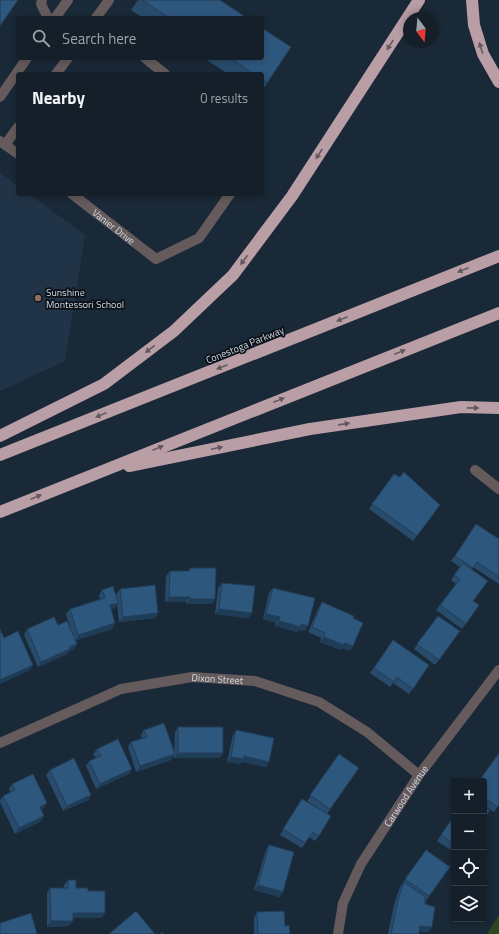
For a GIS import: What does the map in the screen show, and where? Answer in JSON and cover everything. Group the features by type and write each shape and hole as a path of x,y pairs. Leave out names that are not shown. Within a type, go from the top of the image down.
{"highway":[{"path":"0,436 104,384 174,331 233,275 292,196 419,0"},
{"path":"472,0 474,25 483,54 499,82"},
{"name":"Conestoga Parkway","path":"0,455 499,256"},
{"path":"0,512 499,312"},
{"path":"96,473 310,429 461,407 499,408"}],"street":[{"path":"42,0 41,4 47,16"},
{"path":"56,16 68,0"},
{"path":"97,16 109,0"},
{"path":"17,72 26,60"},
{"path":"58,72 66,60"},
{"path":"147,60 163,72"},
{"path":"0,96 16,73"},
{"path":"16,129 3,143 16,153"},
{"name":"Vanier Drive","path":"75,196 156,259 198,238 229,196"},
{"path":"475,470 499,489"},
{"name":"Carwood Avenue","path":"338,934 343,903 361,864 420,775 499,670"},
{"name":"Dixon Street","path":"0,743 121,689 192,677 255,681 319,702 367,732 420,775"}],"shaded area":[{"name":"Sunshine Montessori School","path":"0,173 16,185 16,196 32,196 85,235 65,361 0,391"}],"green space":[{"path":"499,915 499,934 487,934"}],"building":[{"path":"0,0 18,0 0,26"},
{"path":"142,0 220,0 244,16 166,16"},
{"path":"264,29 291,47 267,83 264,81 264,72 251,72 233,60 264,60"},
{"path":"404,472 440,505 417,536 372,504 394,474 400,477"},
{"path":"476,524 499,539 499,577 477,562 473,568 455,556"},
{"path":"463,563 488,581 473,601 479,605 466,624 440,605 460,579 454,575"},
{"path":"190,568 216,568 215,599 169,597 170,571 190,571"},
{"path":"222,583 255,586 252,613 219,609"},
{"path":"155,585 158,613 123,617 120,589"},
{"path":"113,586 118,603 110,605 115,623 78,635 70,609 105,598 102,590"},
{"path":"273,588 315,598 308,626 301,624 301,627 279,621 280,617 266,614"},
{"path":"322,602 354,616 353,618 363,623 353,646 345,643 344,645 324,637 325,633 312,627"},
{"path":"438,616 460,631 439,660 417,644"},
{"path":"54,617 58,625 67,621 77,644 69,647 70,649 41,662 27,629"},
{"path":"0,629 4,638 18,631 33,665 0,680"},
{"path":"393,640 429,665 413,689 397,677 394,682 374,668"},
{"path":"164,723 175,754 140,766 131,742 147,737 144,730"},
{"path":"178,727 223,727 223,753 178,753"},
{"path":"236,730 274,738 269,762 244,756 244,759 231,757"},
{"path":"118,739 132,769 100,784 89,761 101,756 97,749"},
{"path":"499,753 499,805 497,807 487,799 487,778 481,778"},
{"path":"339,754 359,768 330,809 310,795"},
{"path":"74,758 91,795 67,806 50,770"},
{"path":"33,774 47,803 40,807 44,816 19,828 3,796 15,790 12,784"},
{"path":"302,799 331,816 319,836 313,832 305,843 283,829"},
{"path":"451,820 451,842 441,835"},
{"path":"269,845 294,852 283,892 258,885"},
{"path":"426,850 450,867 429,896 405,879"},
{"path":"68,880 76,880 76,888 88,888 88,891 105,891 105,913 73,913 73,921 51,921 50,888 68,888"},
{"path":"404,882 425,897 425,904 435,907 432,927 420,926 419,934 391,934 398,900"},
{"path":"136,911 155,934 109,934"},
{"path":"284,911 285,926 289,925 290,934 258,934 257,912"},
{"path":"31,913 37,934 0,934 0,923"}],"place":[{"name":"Sunshine Montessori School","path":"38,298"}]}
